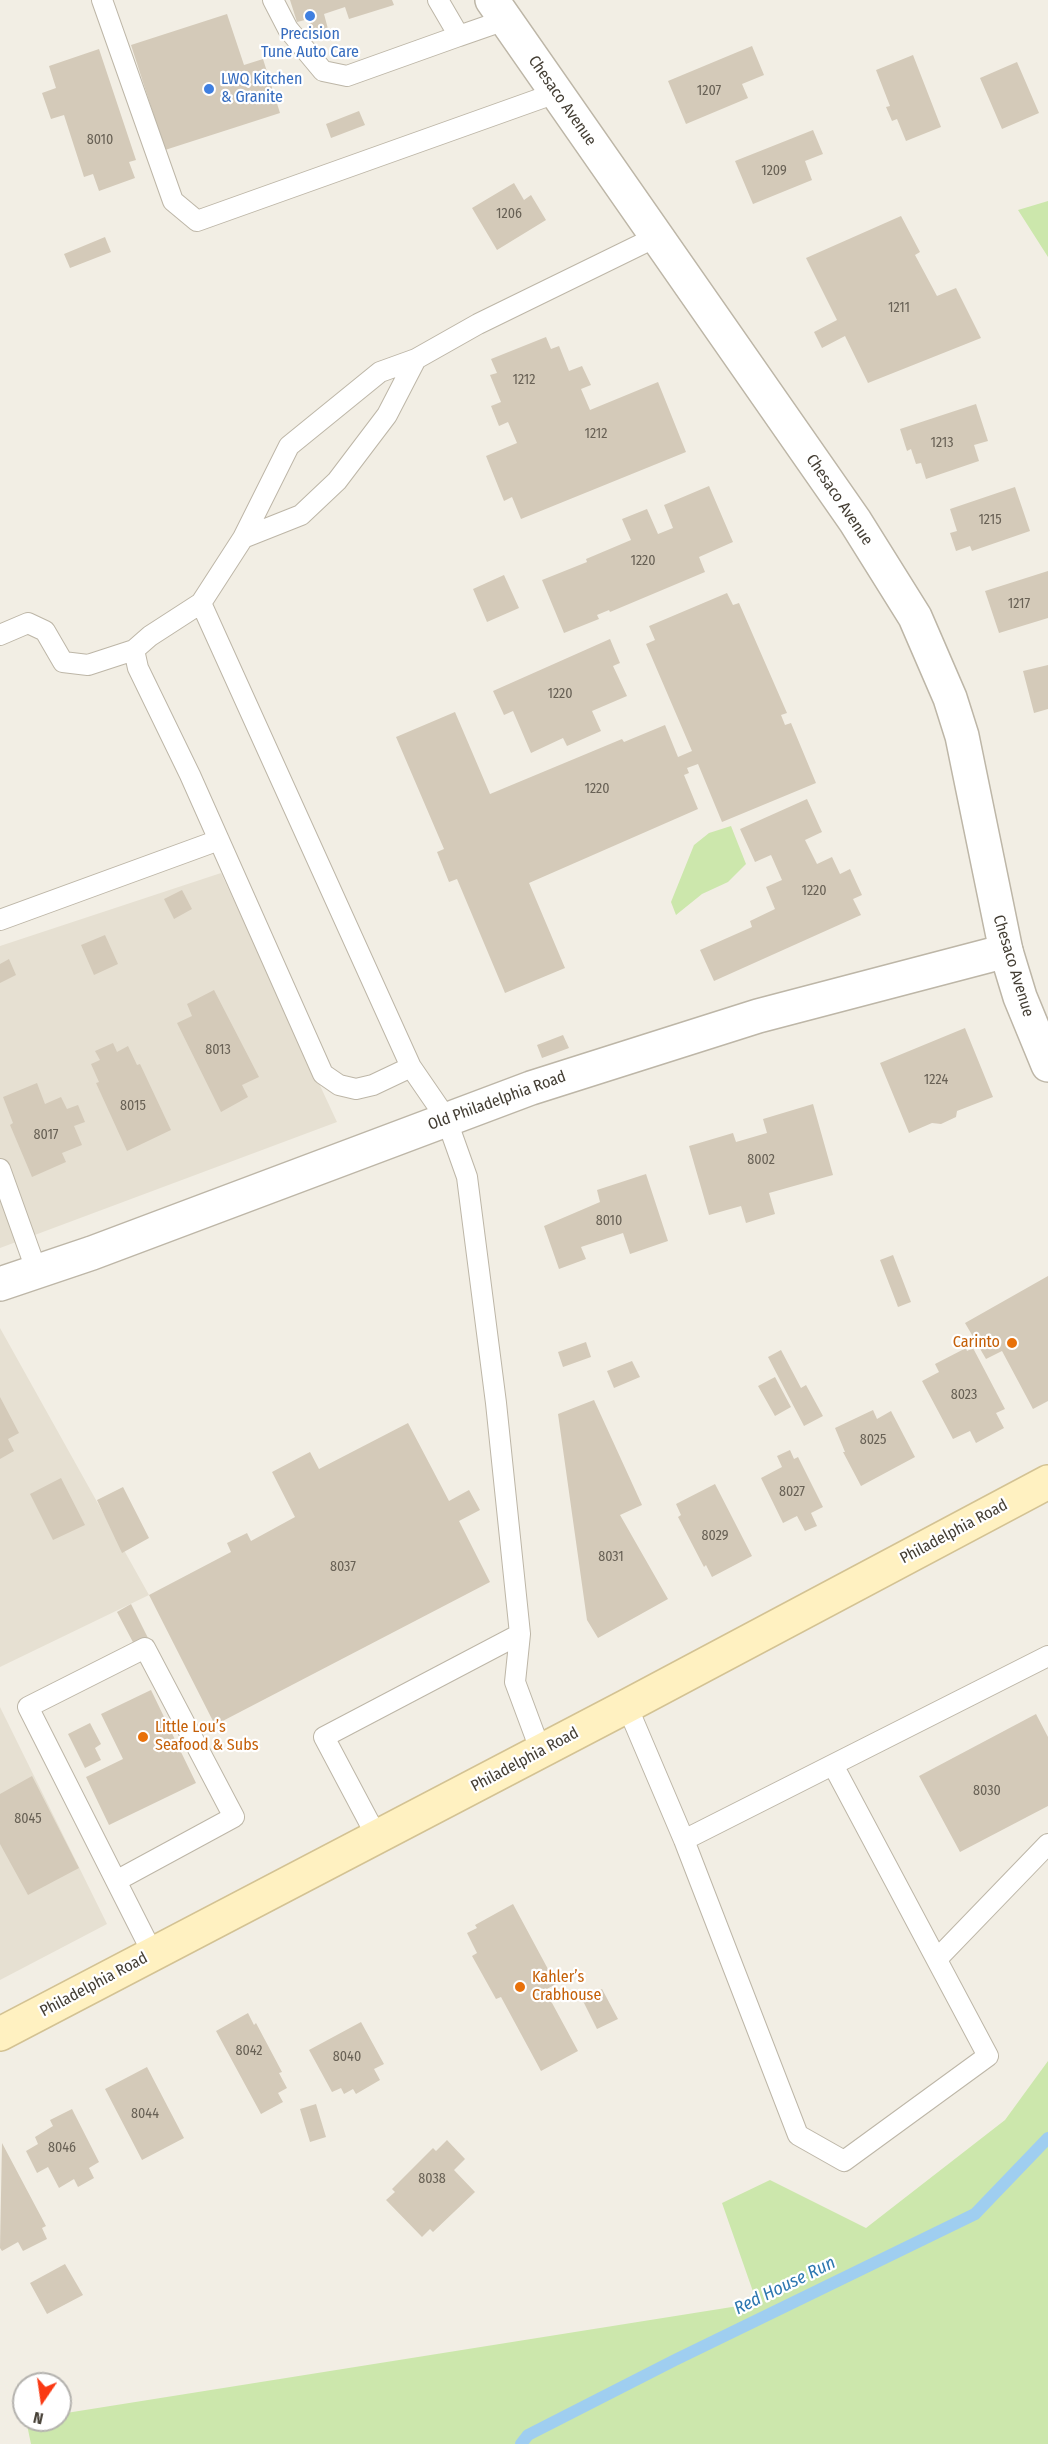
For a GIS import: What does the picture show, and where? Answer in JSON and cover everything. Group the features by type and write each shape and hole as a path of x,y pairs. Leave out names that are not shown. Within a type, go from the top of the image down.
{"main road":[{"name":"Philadelphia Road","path":"0,2034 541,1752 1048,1482"}],"street":[{"name":"Chesaco Avenue","path":"499,10 855,521 915,617 950,698 962,736 1006,951 1020,998 1048,1065"},
{"name":"Old Philadelphia Road","path":"0,1284 531,1088 758,1016 1006,951"}],"lane":[{"path":"102,0 173,201 197,221 556,93"},
{"path":"273,0 288,29 323,71 347,76 459,36 499,10"},
{"path":"438,0 459,36"},
{"path":"0,635 28,623 45,631 63,662 88,665 134,650 150,636 201,603 243,538 289,446 380,372 416,359 478,324 656,237"},
{"path":"243,538 301,515 337,481 387,415 416,359"},
{"path":"201,603 411,1067 446,1119 467,1177 496,1403 520,1634 515,1682 541,1752"},
{"path":"134,650 138,668 219,840 323,1074 339,1085 356,1089 373,1085 411,1067"},
{"path":"0,920 219,840"},
{"path":"0,1169 37,1272"},
{"path":"377,1837 324,1737 520,1634"},
{"path":"116,1881 234,1817 145,1648 28,1707 116,1881 153,1954"},
{"path":"684,1840 1048,1656"},
{"path":"627,1706 684,1840 798,2134 844,2161 988,2056 833,1765"},
{"path":"937,1959 1048,1844"}],"shaded area":[{"path":"221,873 337,1122 0,1248 0,946"},
{"path":"0,1328 149,1595 0,1667"},
{"path":"0,1707 107,1924 0,1980"}],"green space":[{"path":"1048,201 1048,257 1018,210"},
{"path":"731,826 746,864 728,882 702,894 676,915 671,902 694,845 709,833"},
{"path":"1048,2061 1048,2444 31,2444 28,2432 72,2432 72,2412 757,2303 722,2203 770,2180 866,2228 1005,2120"}],"building":[{"name":"Precision Tune Auto Care","path":"290,0 392,0 394,5 349,19 345,7 324,14 328,29 313,34 309,19 297,22"},
{"name":"LWQ Kitchen & Granite","path":"227,14 244,65 263,59 280,113 165,150 131,45"},
{"path":"752,46 764,75 742,84 748,98 686,124 668,81"},
{"path":"99,49 136,160 129,162 135,178 99,191 93,174 84,177 64,115 51,119 42,93 56,88 49,66"},
{"path":"913,55 941,127 906,141 897,119 892,121 886,107 890,106 876,70"},
{"path":"1017,62 1039,113 1002,129 980,78"},
{"path":"359,111 365,125 331,138 326,124"},
{"path":"813,130 823,154 805,161 812,180 753,204 735,161"},
{"path":"514,183 524,200 531,195 546,220 497,250 472,208"},
{"path":"901,216 920,252 915,255 937,296 956,288 981,338 868,383 845,336 822,348 814,332 837,320 806,258"},
{"path":"105,237 111,252 70,268 64,254"},
{"path":"546,337 551,349 559,346 569,371 582,366 591,385 581,389 590,410 658,382 686,452 521,519 512,497 504,501 486,456 517,443 508,422 499,426 491,406 501,402 490,375 497,373 491,359"},
{"path":"976,404 988,441 974,445 979,461 926,479 921,463 916,464 911,449 907,451 900,429"},
{"path":"709,486 733,542 699,557 705,572 610,612 609,610 597,615 599,619 564,633 542,580 587,562 586,559 631,540 622,519 647,509 658,534 673,528 664,505"},
{"path":"1015,487 1030,531 972,551 970,546 956,551 950,533 957,531 950,509"},
{"path":"1048,571 1048,618 999,633 985,591"},
{"path":"504,575 519,608 487,622 473,589"},
{"path":"727,593 733,605 739,603 787,713 781,715 785,725 791,723 816,783 722,822 698,764 687,768 689,773 684,775 698,809 529,883 565,968 505,993 457,879 449,882 437,852 444,849 396,737 455,712 490,794 622,739 624,742 665,725 678,757 692,751 646,644 655,640 649,626"},
{"path":"610,639 620,663 613,666 627,696 592,711 601,731 567,746 563,738 531,753 513,711 504,715 493,691"},
{"path":"1048,665 1048,709 1034,713 1023,671"},
{"path":"807,799 822,832 805,840 817,864 832,857 840,874 850,869 862,895 853,899 861,915 714,981 700,950 752,927 750,921 775,909 766,887 782,880 771,855 755,862 740,829"},
{"path":"182,890 192,909 174,919 164,899"},
{"path":"105,935 118,964 94,975 81,945"},
{"path":"9,959 16,975 0,983 0,964"},
{"path":"214,990 259,1077 242,1085 248,1097 221,1112 177,1023 192,1016 187,1004"},
{"path":"965,1028 993,1097 957,1111 956,1117 941,1124 932,1123 909,1133 880,1063"},
{"path":"563,1035 569,1048 542,1058 537,1045"},
{"path":"113,1043 117,1052 128,1046 137,1065 140,1064 171,1130 127,1151 96,1083 99,1082 91,1064 100,1060 95,1051"},
{"path":"37,1083 45,1104 61,1097 67,1109 78,1105 85,1122 74,1126 82,1145 62,1153 66,1162 32,1177 10,1125 13,1123 3,1097"},
{"path":"813,1104 833,1175 769,1193 775,1214 746,1223 741,1206 709,1215 689,1146 733,1133 736,1142 767,1133 763,1119"},
{"path":"646,1174 668,1241 630,1254 623,1233 581,1247 586,1259 559,1269 544,1226 600,1202 597,1190"},
{"path":"893,1255 911,1302 898,1307 880,1260"},
{"name":"Carinto","path":"1048,1276 1048,1401 1033,1409 1002,1351 986,1359 965,1323"},
{"path":"586,1342 591,1357 563,1367 558,1352"},
{"path":"966,1348 967,1351 973,1348 1005,1409 996,1413 1004,1428 976,1443 970,1431 953,1439 922,1381 939,1372 935,1364"},
{"path":"781,1350 801,1388 806,1385 823,1416 804,1426 768,1357"},
{"path":"632,1361 640,1377 614,1388 607,1371"},
{"path":"775,1377 791,1407 775,1416 758,1386"},
{"path":"0,1397 19,1433 8,1439 14,1451 0,1459"},
{"path":"594,1400 642,1505 620,1515 668,1599 598,1638 587,1620 558,1414"},
{"path":"873,1410 877,1419 891,1411 915,1457 861,1486 843,1452 845,1452 835,1428"},
{"path":"408,1423 449,1501 469,1490 480,1510 459,1521 490,1582 215,1725 149,1595 231,1552 227,1543 247,1533 251,1541 295,1517 272,1472 310,1452 319,1469"},
{"path":"790,1450 794,1459 798,1457 823,1507 811,1513 817,1526 805,1531 797,1516 783,1523 761,1478 782,1467 777,1456"},
{"path":"61,1478 85,1525 53,1540 30,1494"},
{"path":"715,1484 752,1556 712,1577 706,1565 704,1567 678,1517 681,1515 676,1504"},
{"path":"123,1487 149,1538 122,1553 97,1500"},
{"path":"131,1604 149,1640 135,1646 117,1612"},
{"name":"Little Lou’s Seafood & Subs","path":"151,1690 196,1783 109,1825 86,1777 123,1759 101,1714"},
{"path":"1036,1714 1048,1737 1048,1806 960,1852 919,1776"},
{"path":"90,1723 101,1744 95,1748 101,1760 85,1768 68,1734"},
{"path":"32,1776 79,1868 28,1895 0,1844 0,1794"},
{"name":"Kahler’s Crabhouse","path":"513,1904 556,1984 545,1990 578,2051 541,2071 501,1997 496,1999 472,1956 477,1953 467,1933 477,1928 475,1925"},
{"path":"602,1989 618,2019 597,2029 582,1999"},
{"path":"248,2013 254,2025 256,2023 282,2072 279,2073 287,2088 278,2093 283,2102 261,2114 216,2031"},
{"path":"361,2022 384,2064 374,2069 380,2080 356,2094 353,2089 344,2094 341,2088 332,2092 309,2050"},
{"path":"147,2067 184,2138 142,2160 105,2089"},
{"path":"316,2104 326,2137 310,2142 300,2109"},
{"path":"72,2109 99,2162 89,2168 94,2178 78,2187 74,2179 59,2188 48,2167 37,2173 26,2151 38,2144 35,2137 53,2126 50,2120"},
{"path":"447,2140 465,2159 454,2170 475,2192 433,2232 430,2229 422,2237 386,2200 395,2192 392,2189 433,2148 436,2151"},
{"path":"2,2143 46,2226 42,2228 47,2239 23,2251 18,2242 2,2251 0,2248"},
{"path":"65,2264 83,2295 47,2314 30,2283"}],"waterway":[{"name":"Red House Run","path":"521,2444 528,2435 675,2360 975,2214 1048,2138"}],"place":[{"name":"Precision Tune Auto Care","path":"310,16"},
{"name":"LWQ Kitchen & Granite","path":"209,89"},
{"name":"Carinto","path":"1012,1343"},
{"name":"Little Lou’s Seafood & Subs","path":"143,1737"},
{"name":"Kahler’s Crabhouse","path":"520,1987"}]}
